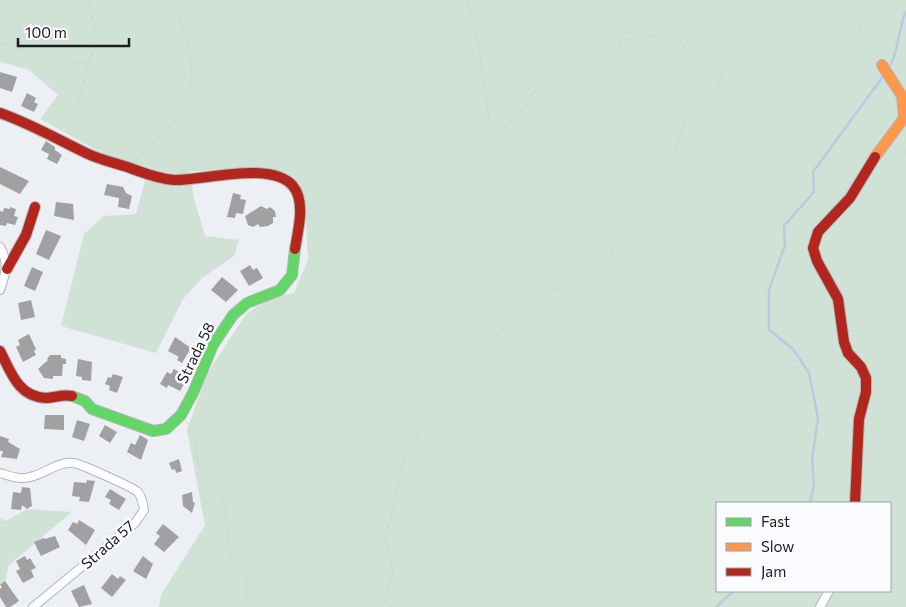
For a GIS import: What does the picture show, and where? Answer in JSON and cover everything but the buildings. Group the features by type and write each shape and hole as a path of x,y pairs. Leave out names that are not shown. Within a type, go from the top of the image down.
{"street":[{"path":"856,502 859,419 866,392 866,378 846,347 838,299 817,261 813,248 818,232 846,203 878,151 900,126 905,107 902,96 882,65"},
{"name":"Strada 58","path":"0,114 38,128 88,154 159,178 175,180 242,173 272,175 292,185 298,196 300,212 298,240 292,275 280,290 247,304 233,315 214,345 181,415 166,429 153,431 92,408 76,396 61,394 47,398 28,395 13,378 0,351"},
{"path":"0,290 7,269 26,234 34,207"},
{"path":"0,247 5,257 7,269"},
{"name":"Strada 57","path":"0,474 15,478 30,477 57,466 74,463 90,468 138,492 143,501 144,510 135,523 33,607"},
{"path":"820,607 828,592"}],"path":[{"path":"88,0 97,40 88,64 78,104 84,117 143,152"},
{"path":"130,167 176,118 186,100 191,78 192,59 185,32 172,0"},
{"path":"468,0 478,42 490,125 496,136 525,108 546,71 561,61 635,36 650,36 674,41 710,58 724,60"},
{"path":"391,607 385,602 393,569 386,541 403,462 422,426 533,293 567,287 588,278 608,259 621,234 642,210 668,169 686,119 717,89 724,60 758,0"},
{"path":"844,0 882,65"},
{"path":"0,44 63,62 88,64"},
{"path":"906,150 906,158"},
{"path":"181,415 194,431 199,470 223,499 231,560 248,579 245,607"}],"green space":[{"path":"0,0 906,0 906,607 159,607 161,595 205,525 187,430 207,374 246,314 272,297 294,293 308,260 305,203 297,181 285,172 190,171 194,199 205,236 239,240 234,256 202,278 183,299 156,353 61,326 84,234 104,216 136,214 146,177 40,119 58,95 29,70 0,62"},
{"path":"27,509 72,512 9,565 5,581 0,586 0,518 6,521"}],"waterway":[{"path":"888,69 894,57 906,11"},
{"path":"810,502 814,485 812,460 818,418 809,373 793,349 769,330 769,290 785,245 784,226 814,192 813,172 884,75"},
{"path":"716,607 733,592"}],"traffic: fast":[{"path":"72,396 85,401 92,409 153,431 166,429 181,415 193,393 213,345 233,315 247,303 280,290 292,275 295,249"}],"traffic: slow":[{"path":"875,157 904,118 902,96 882,65"}],"traffic: jam":[{"path":"0,113 102,160 151,176 174,180 253,173 269,174 283,178 293,186 299,200 300,216 295,249"},
{"path":"855,502 859,419 866,392 866,378 861,367 848,353 844,342 838,299 817,261 813,248 818,232 850,198 875,157"},
{"path":"7,269 26,235 35,207"},
{"path":"0,351 12,375 22,388 29,393 36,397 46,398 65,395 72,396"}]}
